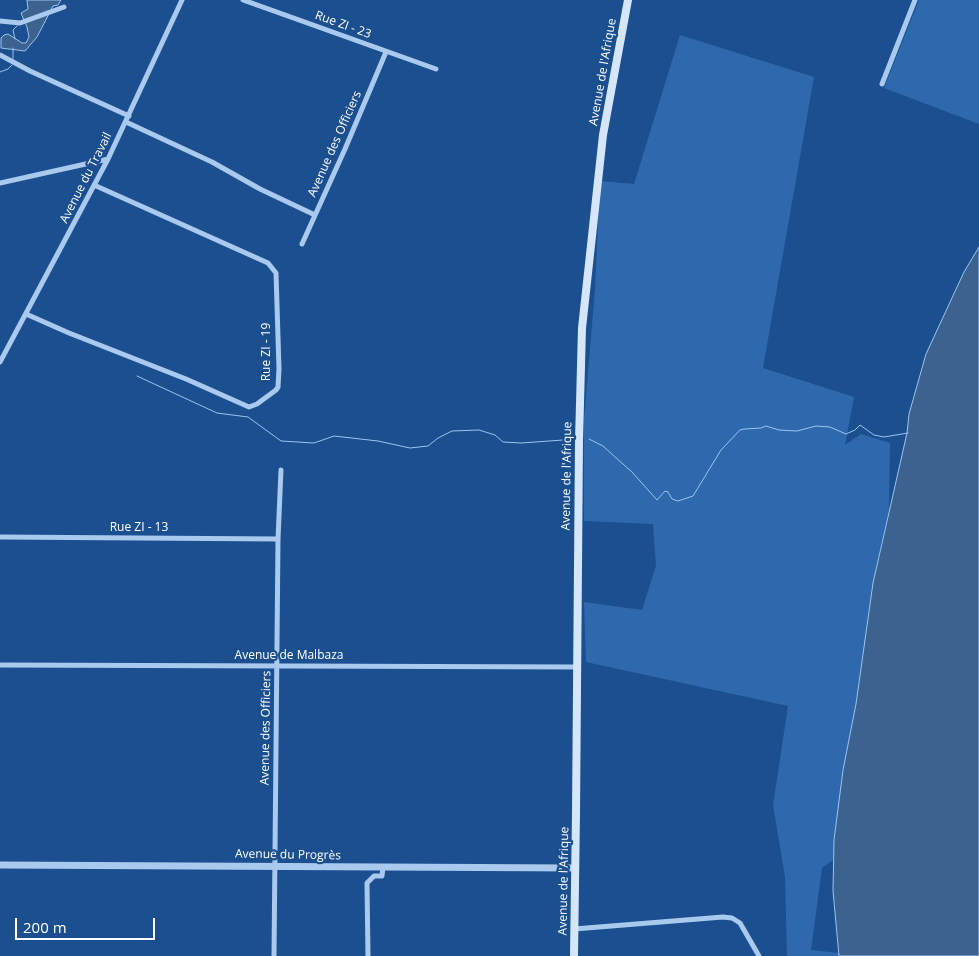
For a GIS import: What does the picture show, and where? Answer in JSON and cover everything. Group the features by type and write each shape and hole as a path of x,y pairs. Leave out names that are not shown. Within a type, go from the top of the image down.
{"main road":[{"name":"Avenue de l'Afrique","path":"574,956 582,328 603,135 628,0"}],"street":[{"name":"Avenue du Travail","path":"0,362 108,159 182,0"},
{"name":"Rue ZI - 23","path":"243,0 436,69"},
{"path":"882,84 915,0"},
{"path":"0,21 20,23 64,8"},
{"name":"Avenue des Officiers","path":"302,244 386,52"},
{"path":"0,55 30,71 129,116"},
{"path":"126,122 212,162 260,189 315,215"},
{"path":"0,183 108,159"},
{"name":"Rue ZI - 19","path":"26,314 186,379 249,407 256,404 278,387 276,273 268,263 94,185"},
{"name":"Avenue des Officiers","path":"274,956 278,540 281,470"},
{"name":"Rue ZI - 13","path":"0,537 278,540"},
{"name":"Avenue de Malbaza","path":"0,665 578,667"},
{"name":"Avenue du Progrès","path":"0,865 575,868"},
{"path":"368,956 367,883 374,876 382,876 383,867"},
{"path":"574,929 723,916 732,918 740,923 759,956"}],"shaded area":[{"path":"27,0 61,0 58,5 53,6 37,37 25,51 1,48 1,38 8,34 22,43 26,43 29,37 21,13 28,9"},
{"path":"919,0 979,0 979,124 884,88"},
{"path":"680,35 814,77 763,368 854,397 845,445 861,434 890,443 889,509 873,583 856,704 843,770 833,860 822,868 811,950 839,953 839,956 787,956 785,877 773,805 788,706 586,662 584,602 642,610 656,566 653,524 584,521 584,420 595,289 600,181 634,184"},
{"path":"979,247 979,956 839,956 833,891 834,840 843,770 856,704 873,583 907,433 909,414 926,354 964,272"}],"waterway":[{"path":"15,39 13,30 17,26"},
{"path":"13,48 13,59"},
{"path":"0,72 12,65"},
{"path":"137,376 217,413 248,417 281,441 314,443 334,436 378,441 410,448 428,446 452,431 479,430 495,435 503,442 521,443 563,440"},
{"path":"589,439 603,446 632,472 657,500 665,491 668,492 672,499 678,501 693,496 721,450 740,430 766,426 779,430 797,431 816,426 830,427 846,434 855,430 860,425 874,435 884,437 908,433"}]}
